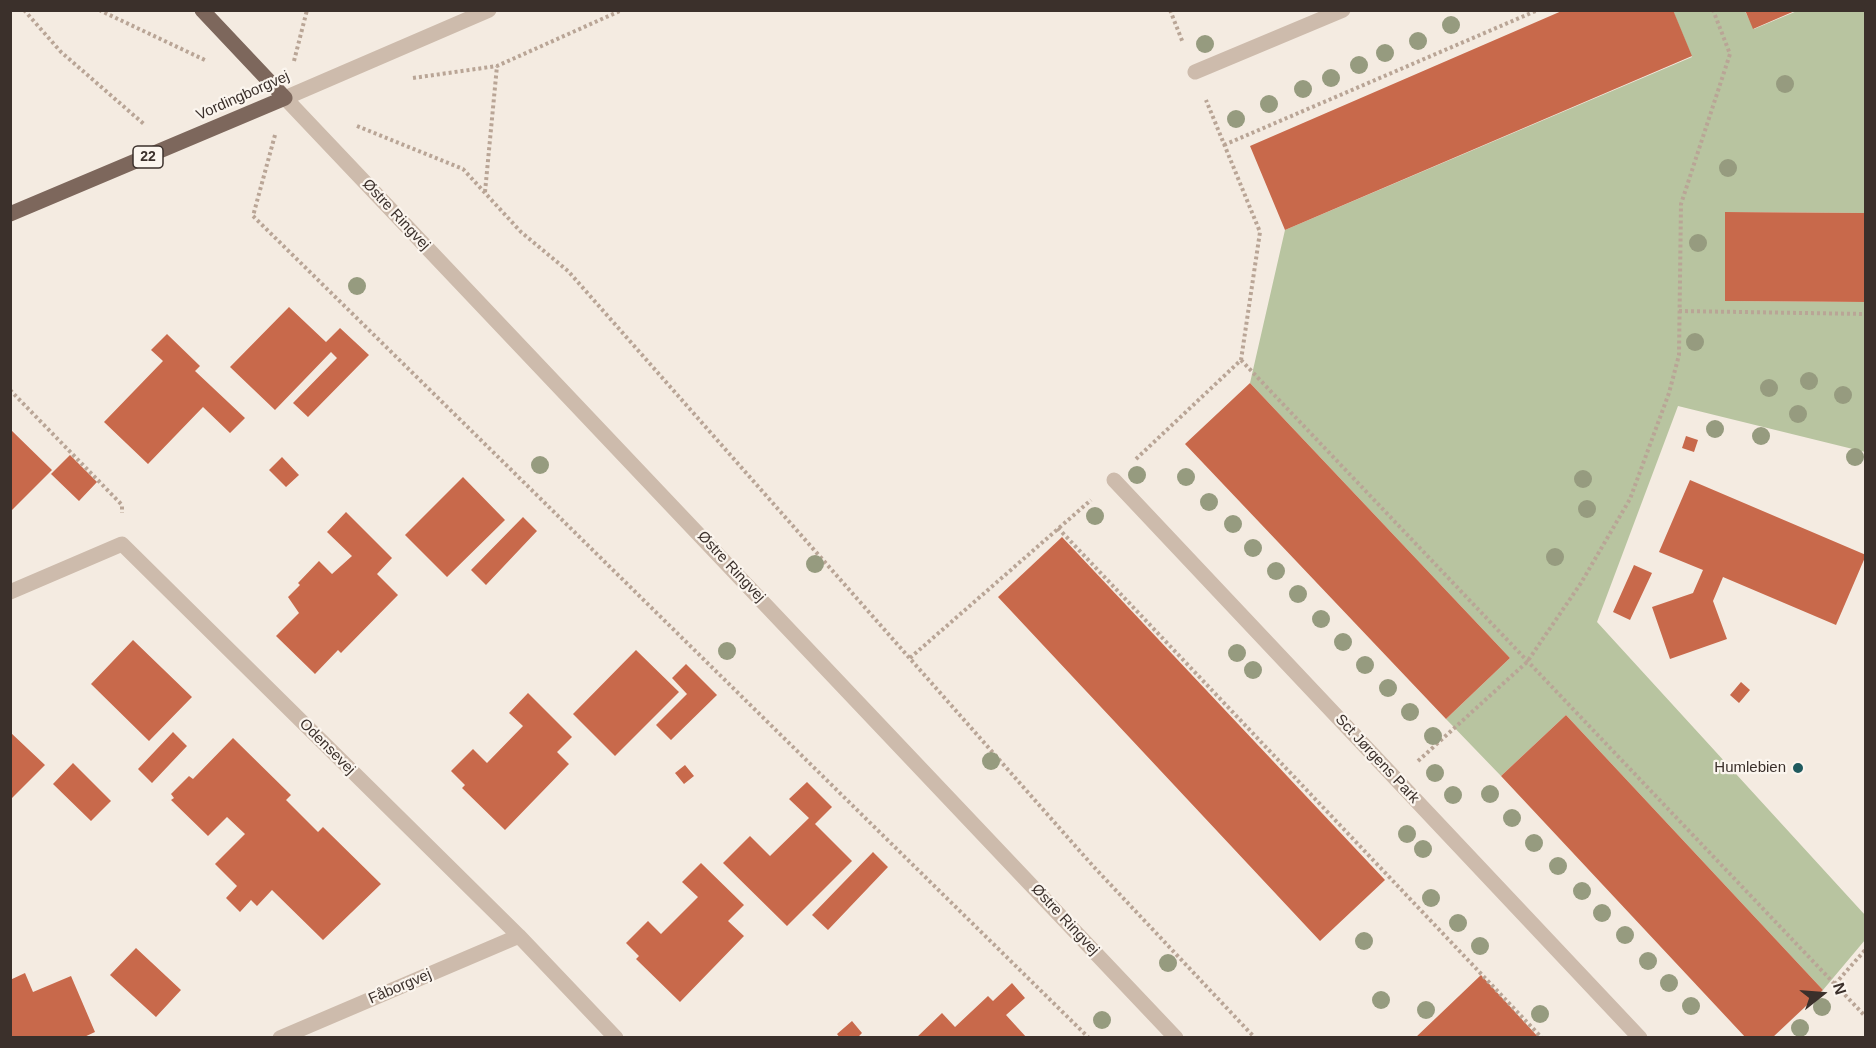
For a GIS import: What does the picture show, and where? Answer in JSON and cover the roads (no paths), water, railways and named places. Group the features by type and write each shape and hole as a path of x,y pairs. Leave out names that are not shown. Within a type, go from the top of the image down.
{"main road":[{"path":"202,10 285,98"},
{"name":"Vordingborgvej","path":"10,214 285,98"}],"street":[{"name":"Vordingborgvej","path":"285,98 489,10"},
{"path":"1195,72 1343,10"},
{"name":"Østre Ringvej","path":"285,98 1176,1038"},
{"name":"Sct Jørgens Park","path":"1114,480 1640,1038"},
{"name":"Odensevej","path":"10,592 122,544 519,936 616,1038"},
{"name":"Fåborgvej","path":"280,1038 519,936"}],"place":[{"name":"Humlebien","path":"1798,768"}]}
